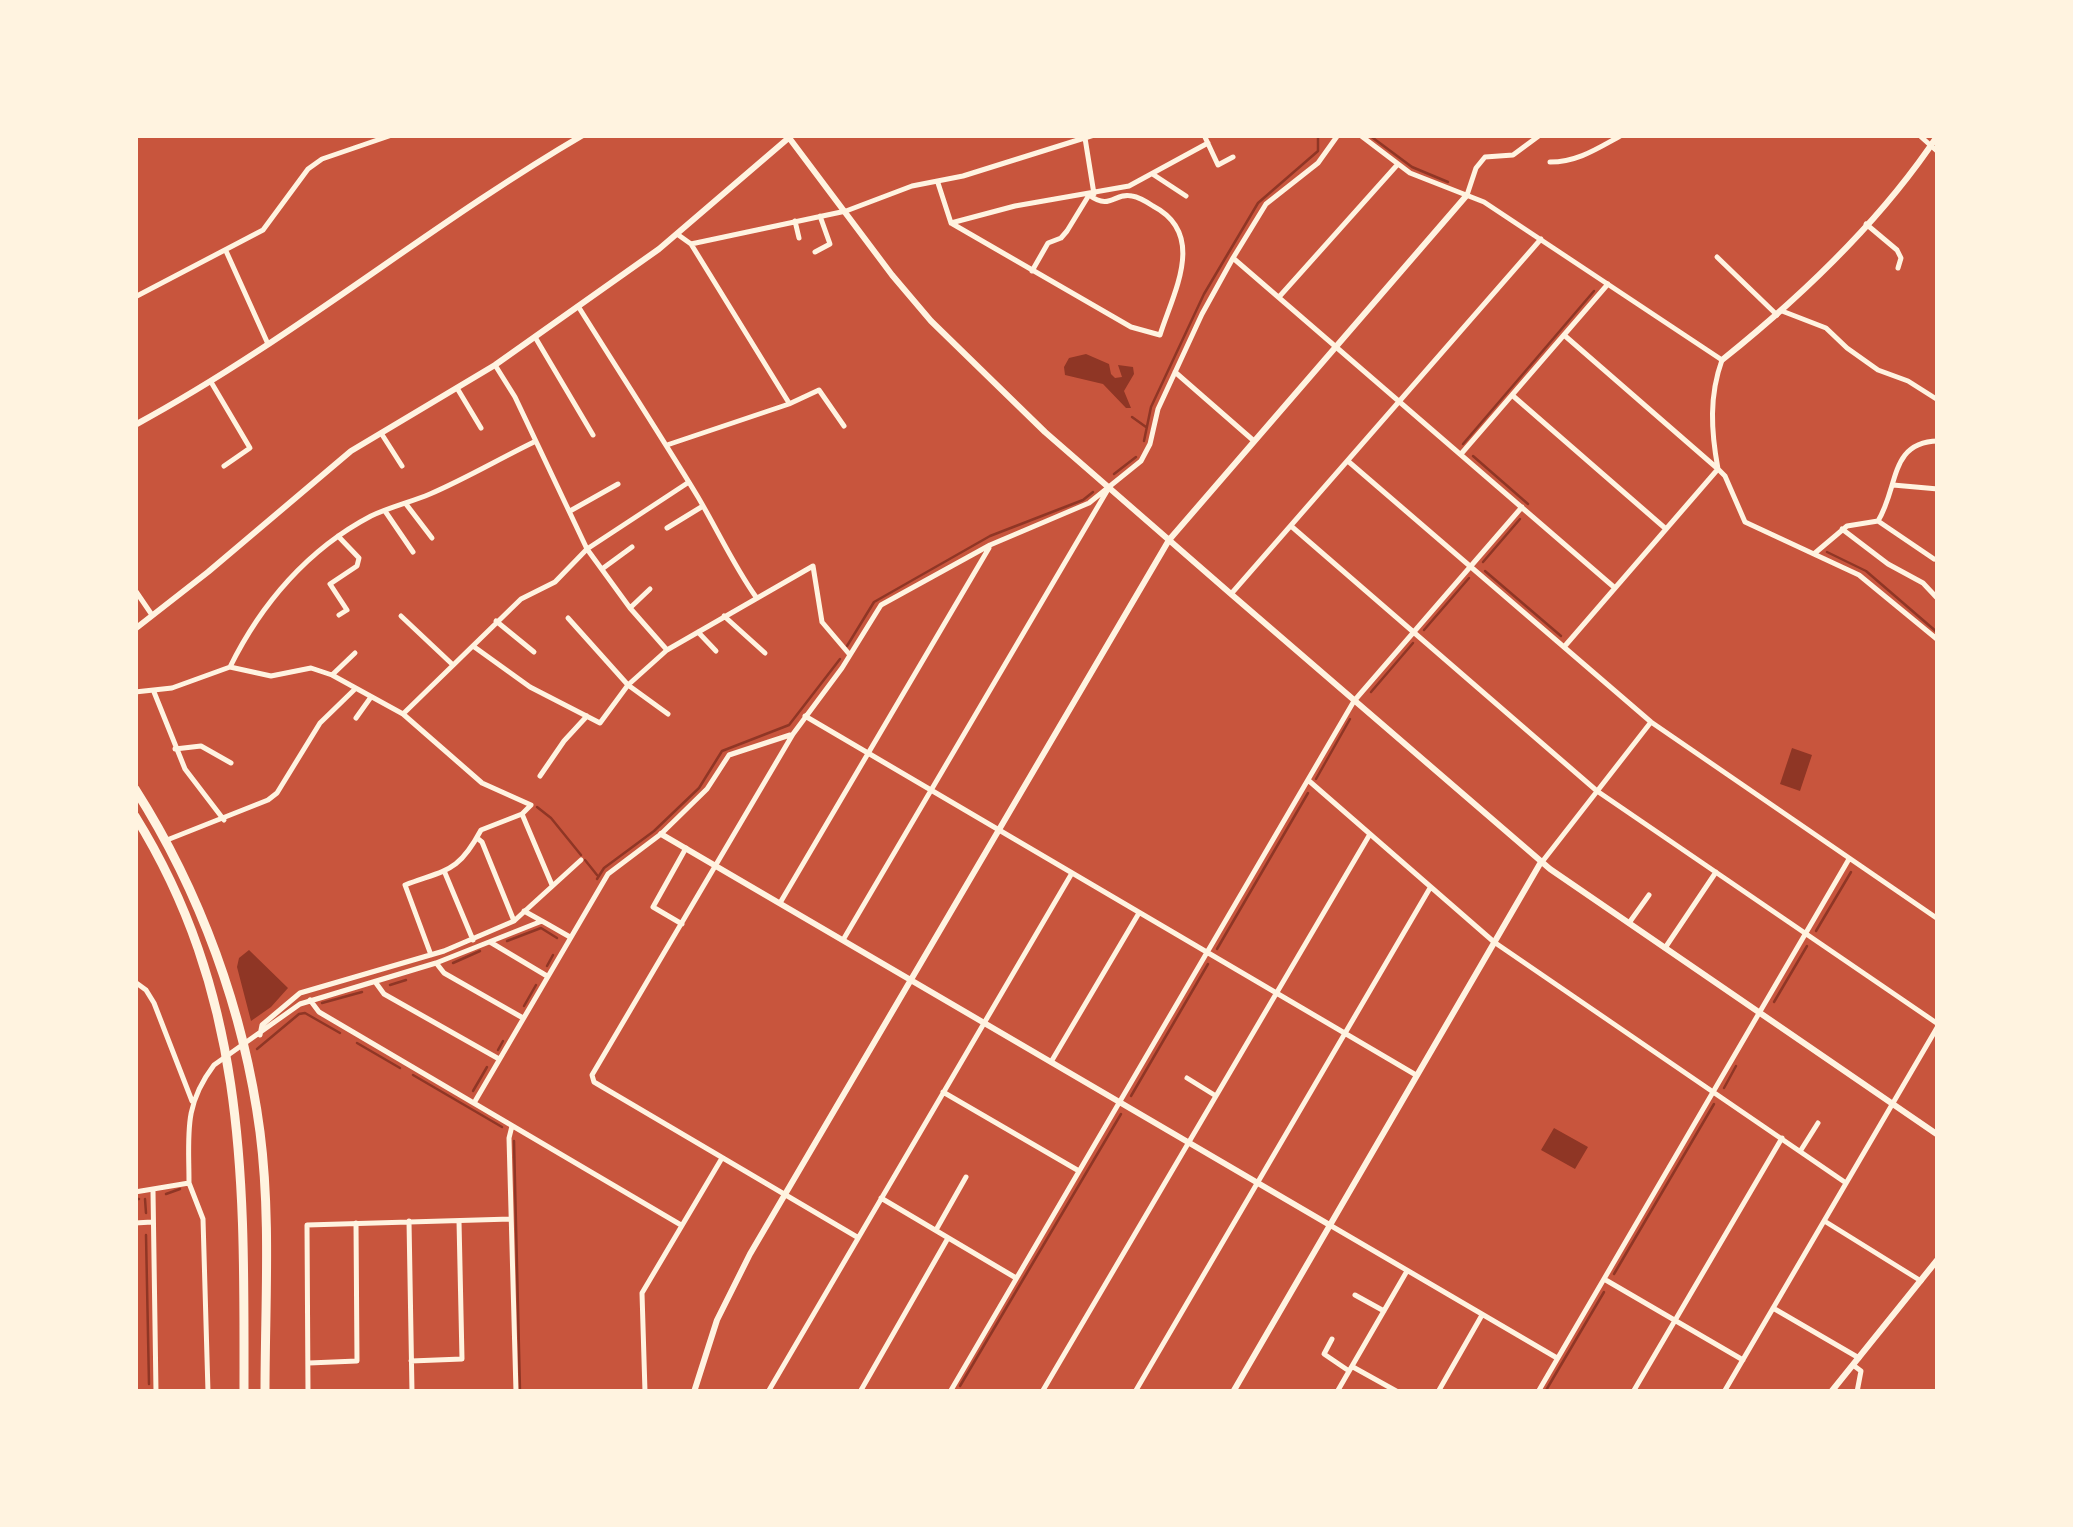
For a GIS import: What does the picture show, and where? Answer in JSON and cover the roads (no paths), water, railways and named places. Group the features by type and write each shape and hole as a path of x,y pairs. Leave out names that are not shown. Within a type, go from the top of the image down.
{"highway":[{"path":"135,789 167,840 210,936 242,1045 260,1130 264,1183 265,1392"},
{"path":"135,816 188,922 228,1056 244,1214 244,1392"}],"street":[{"path":"135,298 263,230 308,169 340,152 392,135"},
{"path":"135,424 211,382 479,198 583,135"},
{"path":"692,244 846,211 912,186 938,183 1094,135"},
{"path":"1204,135 1218,165 1233,157"},
{"path":"857,1237 592,1078 793,734 881,606 990,545 1089,503 1148,452 1158,409 1233,258 1266,204 1318,163 1338,135"},
{"path":"1360,135 1410,172 1484,202 1722,360"},
{"path":"694,1392 728,1293 1169,540 1468,195 1476,168 1485,156 1513,155 1540,135"},
{"path":"1550,162 1581,157 1622,135"},
{"path":"1919,135 1938,152"},
{"path":"1938,135 1866,224 1780,313 1722,360 1712,406 1718,468 1745,522 1859,574 1938,640"},
{"path":"135,629 318,478 381,433 495,365 677,234 789,136 931,321 1044,432 1230,594 1541,862 1938,1136"},
{"path":"1032,271 1048,243 1061,238 1092,194 1085,136"},
{"path":"951,222 1015,206 1130,186 1208,143"},
{"path":"1278,297 1398,164"},
{"path":"1154,175 1186,196"},
{"path":"938,183 951,222 1131,327 1160,336 1185,249 1175,219 1135,196 1126,194 1110,202 1092,194"},
{"path":"815,252 830,244 820,216"},
{"path":"795,221 798,238"},
{"path":"1866,224 1896,250 1901,258 1898,268"},
{"path":"677,234 692,244 789,404"},
{"path":"1230,594 1350,462 1541,239"},
{"path":"226,251 268,344"},
{"path":"1716,257 1780,313 1826,328 1878,370 1908,381 1938,400"},
{"path":"1233,258 1615,588"},
{"path":"1461,454 1608,284"},
{"path":"578,306 689,482 723,539 735,568 757,598"},
{"path":"1564,335 1718,468"},
{"path":"535,336 594,435"},
{"path":"495,365 515,397 587,549 666,650"},
{"path":"1176,372 1254,442"},
{"path":"211,382 250,448 224,466"},
{"path":"456,388 481,428"},
{"path":"667,446 789,404 818,390 844,426"},
{"path":"1512,395 1666,529"},
{"path":"381,433 402,466"},
{"path":"1815,554 1842,529 1878,521 1890,502 1905,454 1920,441 1938,441"},
{"path":"230,667 261,613 295,574 338,536 534,442"},
{"path":"1350,462 1650,722 1937,916"},
{"path":"1564,647 1718,468"},
{"path":"403,714 522,599 555,582 587,549 689,482"},
{"path":"570,511 618,484"},
{"path":"1894,485 1938,489"},
{"path":"843,940 1109,488"},
{"path":"406,504 432,538"},
{"path":"668,528 703,506"},
{"path":"950,1392 1354,700 1522,506"},
{"path":"385,511 414,552"},
{"path":"1878,521 1934,559"},
{"path":"1291,526 1597,791 1938,1025 1724,1392"},
{"path":"1842,529 1888,564 1923,584 1938,599"},
{"path":"338,536 359,558 358,566 330,584 347,610 339,615"},
{"path":"780,903 990,545"},
{"path":"602,569 632,546"},
{"path":"473,646 530,687 600,723 628,685 666,650 813,566 822,622 850,656"},
{"path":"630,608 650,589"},
{"path":"135,590 152,616"},
{"path":"401,616 453,665"},
{"path":"724,616 765,653"},
{"path":"568,618 628,685 668,714"},
{"path":"496,621 534,652"},
{"path":"697,632 716,651"},
{"path":"332,675 355,653"},
{"path":"135,692 154,691 230,667 271,676 311,668 332,675 403,714 482,783 530,805 522,814 482,830 470,851 446,873 405,886 430,954"},
{"path":"167,840 268,800 320,723 356,689"},
{"path":"154,691 185,768 224,820"},
{"path":"356,718 371,697"},
{"path":"540,776 586,716"},
{"path":"805,716 1416,1075"},
{"path":"1233,1392 1541,862 1650,722"},
{"path":"474,1102 608,874 661,834 707,789 730,755 793,734"},
{"path":"175,749 202,746 231,763"},
{"path":"1308,780 1494,942 1846,1182"},
{"path":"522,814 552,884"},
{"path":"661,834 1558,1358"},
{"path":"1042,1392 1370,834"},
{"path":"477,838 514,921"},
{"path":"682,924 653,907 686,848"},
{"path":"1538,1392 1850,858"},
{"path":"260,1034 262,1025 300,993 473,940 514,921 581,860"},
{"path":"1665,948 1716,872"},
{"path":"446,873 473,940"},
{"path":"768,1392 1072,873"},
{"path":"1135,1392 1430,888"},
{"path":"1629,924 1648,895"},
{"path":"524,912 570,937"},
{"path":"1051,1062 1140,913"},
{"path":"192,1101 214,1065 310,1000 436,963 542,922"},
{"path":"490,942 547,976"},
{"path":"436,963 444,973 522,1018"},
{"path":"135,982 146,990 154,1004 192,1101 189,1182 203,1219 208,1392"},
{"path":"376,982 384,994 499,1059"},
{"path":"310,1000 319,1012 681,1225"},
{"path":"1186,1078 1216,1096"},
{"path":"942,1092 1079,1170"},
{"path":"1800,1151 1818,1123"},
{"path":"512,1126 509,1138 516,1392"},
{"path":"1633,1392 1782,1138"},
{"path":"645,1392 642,1293 722,1158"},
{"path":"936,1230 966,1177"},
{"path":"135,1192 189,1182"},
{"path":"153,1191 156,1392"},
{"path":"880,1198 1016,1278"},
{"path":"308,1392 307,1225 511,1219"},
{"path":"409,1221 412,1392"},
{"path":"411,1361 462,1359 458,1221"},
{"path":"1824,1221 1921,1281"},
{"path":"135,1223 152,1222"},
{"path":"309,1363 357,1361 356,1222"},
{"path":"860,1392 948,1238"},
{"path":"1831,1392 1936,1264"},
{"path":"1337,1392 1408,1271"},
{"path":"1604,1279 1742,1360"},
{"path":"1355,1296 1384,1311"},
{"path":"1774,1308 1859,1358"},
{"path":"1438,1392 1482,1315"},
{"path":"1332,1339 1324,1354 1398,1392"},
{"path":"1853,1365 1861,1371 1857,1392"}],"waterway":[{"path":"1144,441 1151,407 1204,294 1258,203 1318,151 1318,135"},
{"path":"1369,135 1412,167 1448,182"},
{"path":"1463,444 1594,291"},
{"path":"1132,417 1146,427"},
{"path":"1473,456 1528,504"},
{"path":"1114,474 1136,457"},
{"path":"847,646 874,602 990,536 1083,500 1093,492"},
{"path":"1483,562 1520,519"},
{"path":"1827,552 1866,571 1938,633"},
{"path":"1485,571 1561,636"},
{"path":"1424,630 1469,578"},
{"path":"1371,692 1413,643"},
{"path":"597,879 604,868 654,831 699,788 722,751 789,725 840,659"},
{"path":"1316,779 1350,719"},
{"path":"1217,949 1308,793"},
{"path":"537,807 581,855"},
{"path":"585,860 597,875"},
{"path":"1816,931 1851,872"},
{"path":"507,941 541,928 557,938"},
{"path":"1774,1002 1807,946"},
{"path":"453,963 480,951"},
{"path":"547,966 553,955"},
{"path":"1131,1096 1208,964"},
{"path":"390,985 406,980"},
{"path":"524,1006 536,985"},
{"path":"322,1003 362,992"},
{"path":"257,1049 299,1014 305,1013 340,1033"},
{"path":"498,1050 503,1041"},
{"path":"357,1043 400,1068"},
{"path":"1724,1088 1736,1066"},
{"path":"473,1091 487,1067"},
{"path":"413,1075 502,1127"},
{"path":"1614,1274 1714,1104"},
{"path":"960,1386 1121,1114"},
{"path":"514,1141 520,1391"},
{"path":"166,1194 180,1189"},
{"path":"145,1199 146,1213"},
{"path":"146,1235 149,1384"},
{"path":"1545,1392 1604,1292"}]}
